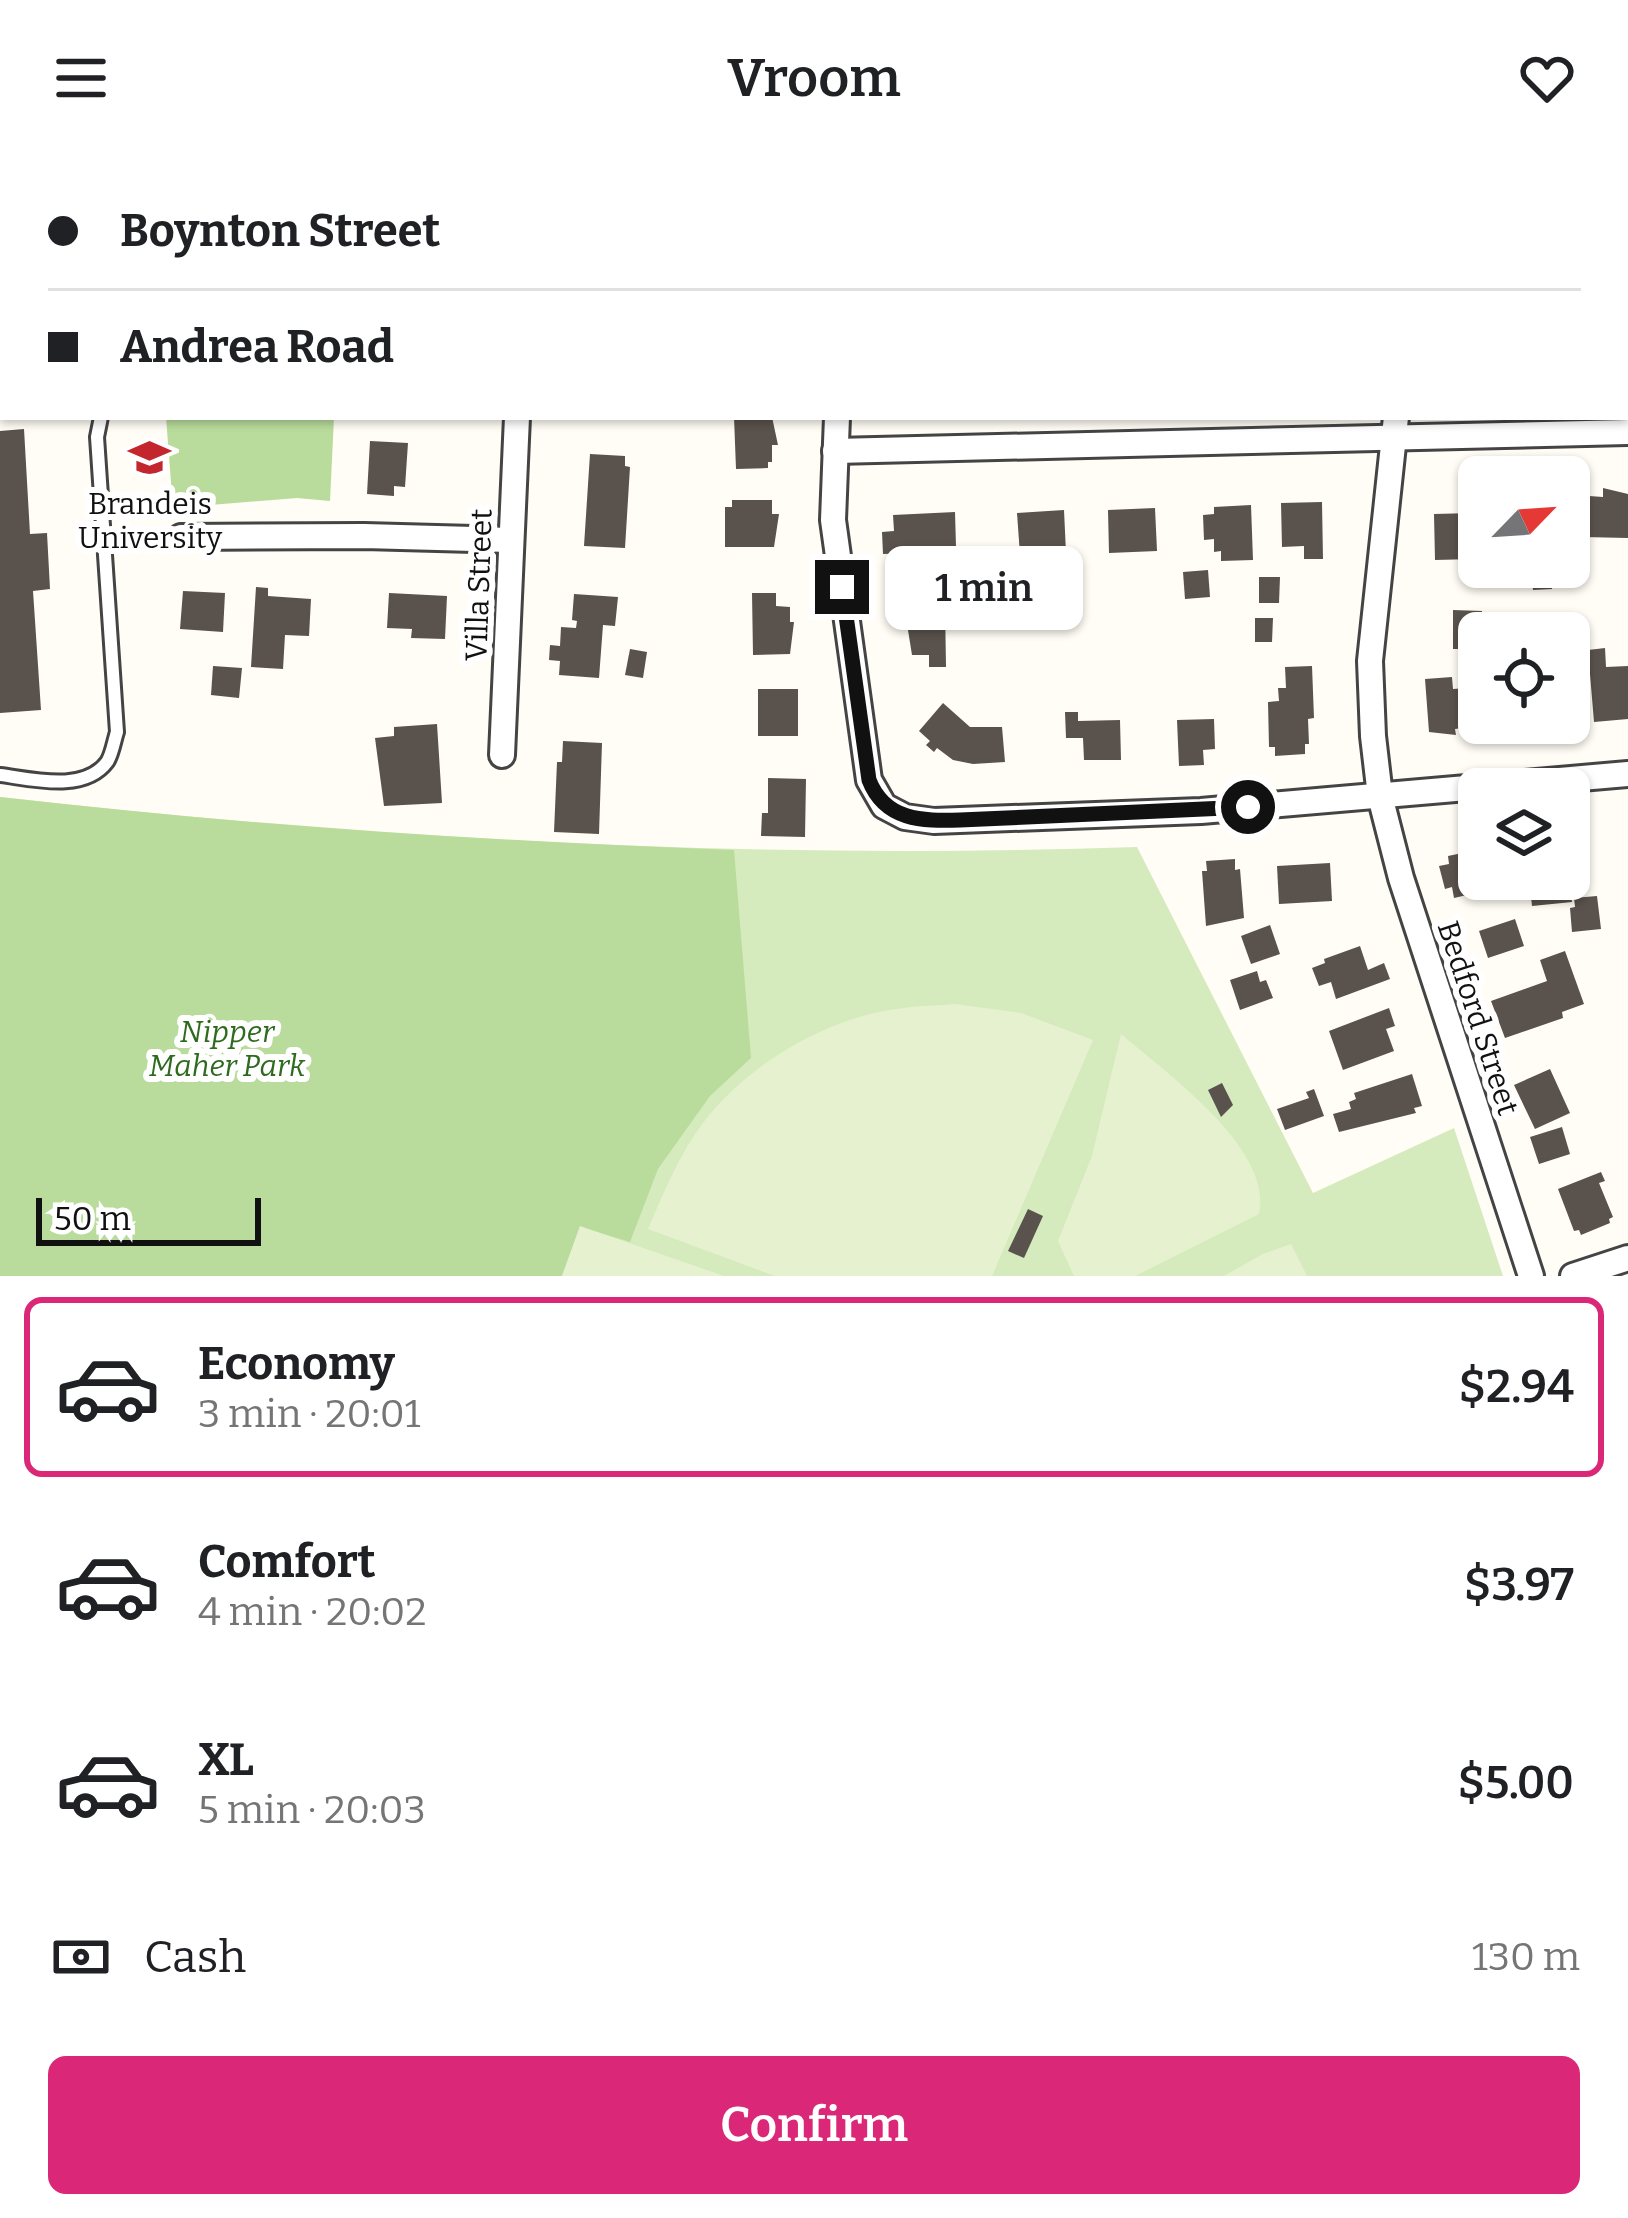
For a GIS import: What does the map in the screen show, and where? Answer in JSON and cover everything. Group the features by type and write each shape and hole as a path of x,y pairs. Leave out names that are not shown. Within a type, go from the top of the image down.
{"street":[{"name":"Villa Street","path":"502,755 517,420"},
{"path":"837,420 836,542 869,780 884,806 918,820 1201,811 1628,774"},
{"path":"835,451 1395,427 1628,432"},
{"name":"Bedford Street","path":"1395,427 1370,649 1380,796 1401,878 1531,1276"},
{"path":"181,537 511,540"},
{"path":"1573,1276 1628,1258"}],"lane":[{"path":"0,775 57,782 87,777 108,761 117,732 97,436 100,420"}],"green space":[{"path":"166,420 334,420 330,501 297,498 173,508"},
{"name":"Nipper Maher Park","path":"0,797 284,825 568,843 852,851 1137,847 1313,1193 1454,1128 1503,1276 0,1276"},
{"path":"0,797 366,831 734,850 751,1058 710,1096 658,1169 630,1242 580,1227 562,1276 0,1276"},
{"path":"955,1004 1021,1013 1093,1040 992,1276 775,1276 648,1229 694,1135 720,1103 762,1066 838,1024 898,1009"},
{"path":"1121,1034 1188,1091 1234,1139 1259,1189 1259,1214 1135,1276 1074,1276 1058,1241 1092,1156"},
{"path":"580,1226 724,1276 562,1276"},
{"path":"1291,1244 1307,1276 1224,1276 1263,1254"}],"building":[{"path":"734,420 773,420 778,445 772,445 768,468 736,469"},
{"path":"24,429 30,534 47,533 50,589 33,591 41,710 0,713 0,431"},
{"path":"370,441 408,443 405,487 394,486 394,496 367,494"},
{"path":"590,454 625,456 625,466 630,467 625,548 584,546"},
{"path":"1603,488 1628,494 1628,538 1590,537 1590,496 1603,497"},
{"path":"732,500 772,500 772,514 779,514 774,547 725,547 725,507 732,507"},
{"path":"1322,502 1323,559 1304,559 1304,546 1282,547 1281,503"},
{"path":"1251,505 1253,560 1221,561 1221,551 1214,552 1214,539 1204,540 1203,515 1214,514 1214,507"},
{"path":"1155,508 1157,551 1109,553 1108,510"},
{"path":"1064,510 1066,553 1020,555 1017,513"},
{"path":"955,512 956,547 883,554 882,532 894,531 893,515"},
{"path":"1458,513 1458,559 1435,560 1434,514"},
{"path":"1208,570 1210,597 1185,599 1183,572"},
{"path":"1259,577 1280,577 1279,603 1259,603"},
{"path":"256,587 268,588 268,596 311,599 309,636 285,635 283,669 251,667"},
{"path":"183,591 225,593 223,632 180,629"},
{"path":"389,593 447,596 445,639 411,638 412,629 387,628"},
{"path":"752,593 776,593 776,606 790,607 790,622 794,622 790,654 753,655"},
{"path":"574,594 618,597 615,626 603,625 599,678 559,675 560,661 549,660 550,645 560,646 561,627 576,628"},
{"path":"912,606 945,606 946,667 929,667 929,655 912,655 907,624 912,623"},
{"path":"1453,610 1482,611 1458,612 1458,649 1453,649"},
{"path":"1255,618 1273,618 1272,642 1255,642"},
{"path":"1605,648 1606,667 1628,666 1628,719 1594,722 1590,650"},
{"path":"630,649 647,652 643,678 625,675"},
{"path":"213,666 242,668 239,698 211,695"},
{"path":"1312,666 1314,718 1308,719 1305,754 1275,756 1275,747 1269,747 1268,702 1279,701 1278,688 1286,688 1285,667"},
{"path":"1452,677 1453,689 1458,689 1456,735 1429,732 1425,679"},
{"path":"758,689 798,689 798,736 758,736"},
{"path":"943,703 970,727 1002,727 1005,762 953,760 926,745 930,741 919,731"},
{"path":"1065,712 1078,712 1078,721 1120,720 1121,760 1084,760 1083,738 1066,738"},
{"path":"1214,719 1215,749 1203,750 1204,765 1179,766 1177,720"},
{"path":"437,724 442,803 384,806 375,738 394,736 394,727"},
{"path":"563,741 602,743 599,834 554,832 557,762 562,762"},
{"path":"768,778 806,779 805,837 761,836 762,813 768,813"},
{"path":"1458,854 1458,897 1454,898 1452,887 1445,889 1439,866 1449,864 1448,856"},
{"path":"1235,859 1244,918 1206,926 1202,871 1207,871 1206,861"},
{"path":"1330,863 1332,901 1279,904 1277,866"},
{"path":"1597,896 1601,929 1572,932 1570,908 1575,907 1574,900"},
{"path":"1531,900 1572,902 1532,906"},
{"path":"1515,919 1524,946 1488,958 1479,931"},
{"path":"1270,925 1280,954 1251,964 1241,936"},
{"path":"1360,946 1368,970 1384,963 1390,979 1336,999 1331,982 1319,986 1312,968"},
{"path":"1565,951 1584,1004 1562,1012 1563,1018 1505,1038 1491,1001 1547,981 1540,960"},
{"path":"1257,971 1273,998 1240,1010 1230,980"},
{"path":"1389,1008 1395,1026 1386,1029 1394,1051 1343,1070 1329,1031"},
{"path":"1550,1069 1570,1113 1535,1129 1514,1085"},
{"path":"1412,1074 1422,1106 1414,1108 1416,1113 1339,1132 1333,1114 1351,1109 1354,1093"},
{"path":"1222,1083 1233,1105 1221,1117 1208,1090"},
{"path":"1314,1089 1324,1116 1285,1130 1277,1109 1309,1098 1306,1092"},
{"path":"1562,1127 1570,1154 1539,1164 1530,1137"},
{"path":"1601,1172 1605,1181 1599,1183 1613,1217 1610,1223 1581,1235 1574,1231 1558,1189"},
{"path":"1028,1209 1043,1216 1024,1258 1008,1251"}],"place":[{"name":"Brandeis University","path":"150,458"}],"route":[{"path":"842,587 869,780 877,798 894,812 918,820 960,820 1248,807"}]}
